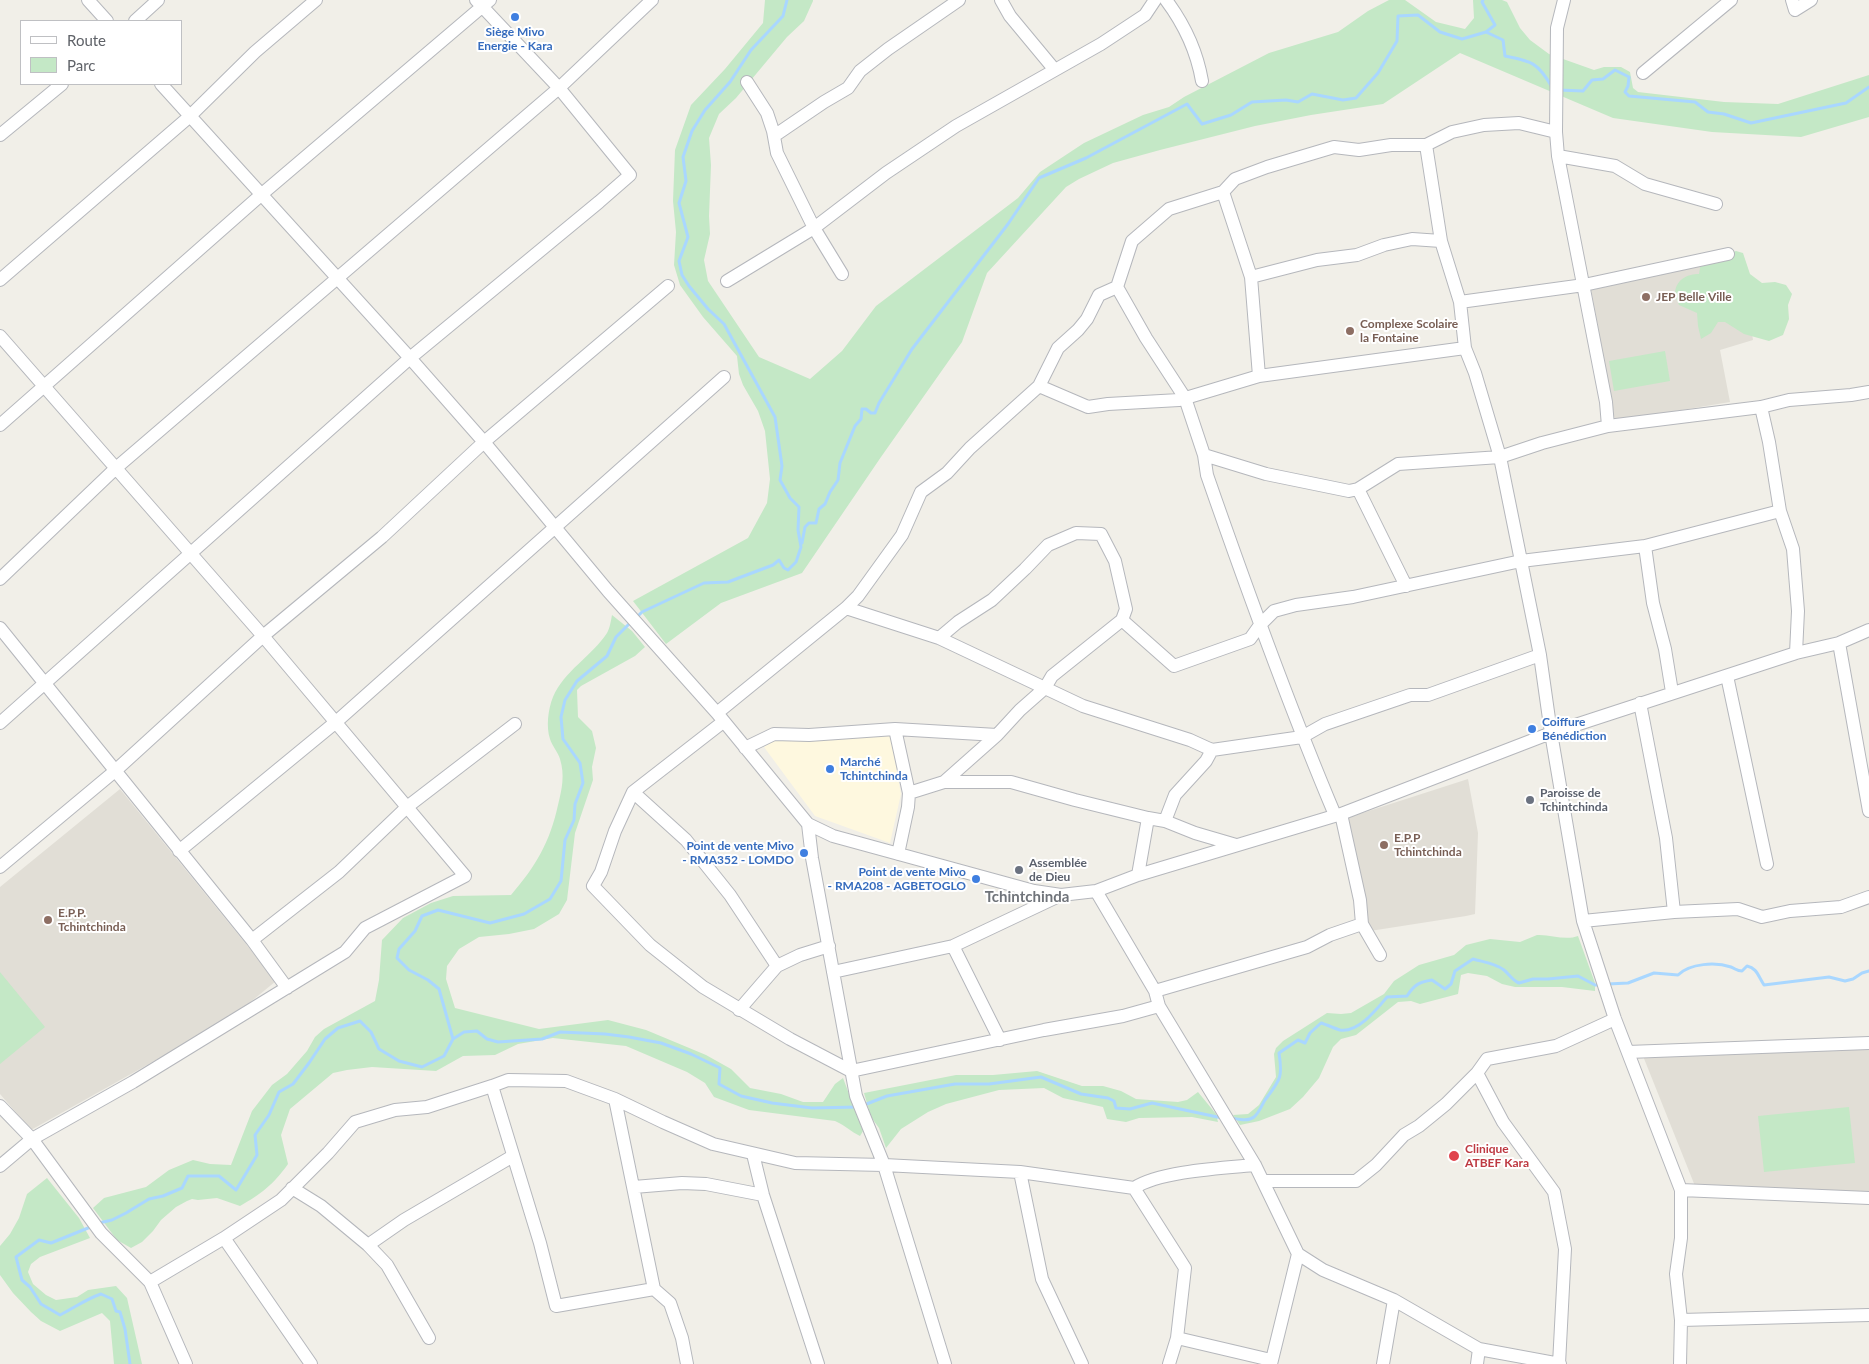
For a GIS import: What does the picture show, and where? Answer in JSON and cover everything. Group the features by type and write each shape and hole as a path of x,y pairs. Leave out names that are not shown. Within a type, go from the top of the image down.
{"street":[{"path":"88,0 106,20"},
{"path":"136,20 158,0"},
{"path":"0,280 189,117 255,52 316,0"},
{"path":"0,578 116,468 559,88 652,0"},
{"path":"774,136 848,88 860,71 888,49 959,0"},
{"path":"1001,0 1010,16 1054,70"},
{"path":"728,282 814,228 886,173 948,132 1102,44 1145,15 1155,0"},
{"path":"1166,0 1180,18 1199,62 1202,81"},
{"path":"1564,0 1557,28 1556,132 1558,156 1606,402 1608,426"},
{"path":"1642,74 1731,0"},
{"path":"1792,0 1795,10 1811,0"},
{"path":"0,425 483,2 559,88 630,175 410,358 0,723"},
{"path":"747,82 767,113 777,153 814,228 842,274"},
{"path":"0,135 61,85"},
{"path":"162,85 484,442 555,529 720,717 808,824 833,836 1034,891 1061,894 1096,891 1138,875 1338,815 1551,733 1672,692 1839,642 1869,630"},
{"path":"1158,1006 1123,1016 852,1071 790,1040 703,987 650,945 594,886 601,872 615,831 633,792 858,596 902,535 921,492 947,472 970,448 1039,386 1058,348 1087,319 1100,295 1117,287 1132,241 1169,209 1223,192 1235,179 1267,167 1334,147 1359,150 1391,146 1426,145 1452,132 1484,125 1519,123 1556,132"},
{"path":"1426,145 1441,241 1460,302 1465,348 1475,372 1500,457 1540,655 1551,733 1583,921 1615,1019 1681,1190 1681,1238 1676,1274 1681,1320 1680,1364"},
{"path":"1558,156 1615,166 1645,184 1716,204"},
{"path":"1223,192 1250,277 1259,376"},
{"path":"1250,277 1317,260 1358,255 1384,245 1412,239 1441,241"},
{"path":"1460,302 1584,285 1728,254"},
{"path":"0,867 115,771 263,636 382,537 484,442 668,286"},
{"path":"1117,287 1146,338 1185,398 1204,455 1207,475 1260,625 1302,737 1338,815 1360,900 1362,924 1380,955"},
{"path":"0,336 263,636 464,876 366,928 345,952 133,1082 32,1139 0,1166"},
{"path":"1039,386 1088,407 1179,400 1259,376 1465,348"},
{"path":"180,851 336,722 724,377"},
{"path":"1204,455 1266,474 1349,491 1358,489 1398,464 1500,457 1542,443 1608,426 1761,407 1788,400 1869,392"},
{"path":"1761,407 1780,511 1794,549 1798,612 1796,654"},
{"path":"1358,489 1406,586"},
{"path":"1122,620 1174,666 1250,639 1260,625 1274,612 1296,605 1353,597 1521,561 1644,546 1780,511"},
{"path":"939,638 958,622 992,600 1025,570 1048,544 1076,533 1101,534 1115,561 1126,609 1122,620 1052,676 1045,688 1020,710 997,735 944,782"},
{"path":"1644,546 1653,603 1665,649 1672,692"},
{"path":"846,608 939,638 1083,706 1169,733 1212,750 1302,737 1335,721 1410,695 1428,695 1540,655"},
{"path":"0,628 252,940 287,988"},
{"path":"1839,642 1869,811"},
{"path":"1727,676 1758,813 1767,864"},
{"path":"1640,703 1666,838 1674,912"},
{"path":"252,940 339,872 407,807 515,724"},
{"path":"745,748 774,734 808,735 895,729 997,735"},
{"path":"895,729 909,793 908,807 898,854"},
{"path":"1165,821 1175,795 1206,761 1212,750"},
{"path":"909,793 944,782 1011,782 1075,800 1165,821 1195,833 1236,845"},
{"path":"633,792 686,840 730,895 777,966"},
{"path":"1138,875 1148,818"},
{"path":"808,824 828,946 856,1096 884,1164 945,1364"},
{"path":"1096,891 1155,991 1158,1006 1255,1164 1298,1254 1323,1270 1394,1300 1479,1349 1559,1364 1565,1249 1554,1192 1503,1122 1477,1073"},
{"path":"833,972 953,946 1061,894"},
{"path":"1583,921 1674,912 1738,909 1762,918 1790,911 1840,907 1869,897"},
{"path":"1155,991 1307,947 1330,935 1362,924"},
{"path":"740,1010 777,966 800,955 828,946"},
{"path":"953,946 1000,1040"},
{"path":"1264,1181 1356,1181 1382,1159 1404,1135 1419,1126 1446,1104 1477,1073 1487,1059 1556,1046 1615,1019"},
{"path":"1628,1052 1869,1042"},
{"path":"150,1282 224,1238 281,1200 328,1153 355,1122 395,1110 428,1107 508,1080 566,1081 616,1099 713,1144 794,1163 884,1164 1020,1172 1134,1188 1144,1181 1205,1170 1255,1164"},
{"path":"492,1086 540,1242 556,1306 654,1289"},
{"path":"616,1099 654,1289 670,1303 682,1338 687,1364"},
{"path":"0,1106 32,1139 101,1233 150,1282 186,1364"},
{"path":"753,1154 763,1195 818,1364"},
{"path":"368,1245 411,1216 513,1156"},
{"path":"1020,1172 1042,1279 1082,1364"},
{"path":"634,1187 682,1183 706,1184 763,1195"},
{"path":"292,1188 321,1206 368,1245 387,1265 429,1338"},
{"path":"1134,1188 1185,1268 1177,1338 1169,1364"},
{"path":"1681,1190 1869,1198"},
{"path":"224,1238 311,1364"},
{"path":"1177,1338 1271,1362 1298,1254"},
{"path":"1383,1364 1394,1300"},
{"path":"1681,1320 1869,1315"},
{"path":"1478,1364 1479,1349"}],"shaded area":[{"path":"1740,257 1753,340 1720,350 1730,402 1615,421 1591,289"},
{"name":"Marché Tchintchinda","path":"890,734 901,794 890,843 815,816 764,747 775,740"},
{"name":"E.P.P Tchintchinda","path":"1468,779 1478,833 1475,914 1370,931 1347,818"},
{"path":"120,789 276,981 248,1004 172,1051 31,1130 0,1094 0,887"},
{"path":"1869,1046 1869,1195 1695,1186 1643,1056"}],"green space":[{"path":"765,0 813,1 804,21 787,37 736,98 719,114 709,138 711,165 710,234 704,260 708,281 759,357 810,379 842,351 876,306 1018,198 1040,172 1084,143 1143,115 1169,107 1184,97 1269,53 1338,32 1368,11 1389,0 1405,0 1436,22 1465,29 1474,18 1473,0 1502,0 1507,2 1520,28 1530,40 1549,54 1594,70 1604,67 1621,67 1630,72 1633,88 1638,92 1724,102 1778,104 1869,75 1869,117 1801,137 1712,132 1613,118 1460,53 1383,104 1255,126 1113,163 1066,187 987,273 962,342 802,573 721,603 666,644 633,601 748,538 767,503 770,479 765,431 758,411 743,385 739,374 737,356 703,317 680,285 674,265 676,232 673,201 675,150 691,105 725,69 763,23"},
{"path":"1736,251 1743,253 1750,274 1762,283 1775,282 1786,285 1792,294 1788,305 1789,319 1783,335 1769,341 1744,334 1725,322 1718,322 1711,333 1701,339 1697,313 1679,305 1675,293 1678,284 1683,278 1699,274 1701,262"},
{"path":"1665,351 1670,381 1614,391 1609,361"},
{"path":"612,615 632,631 645,647 635,656 577,690 578,717 592,731 596,748 592,767 593,780 575,833 567,900 559,914 534,929 479,937 459,949 447,966 446,979 455,1008 539,1029 608,1020 646,1030 706,1055 731,1069 750,1088 781,1094 803,1102 823,1102 835,1084 843,1078 863,1131 860,1136 835,1121 749,1110 714,1097 705,1083 687,1072 626,1046 553,1038 518,1044 495,1055 463,1056 436,1071 372,1067 333,1073 290,1109 281,1135 288,1164 278,1177 261,1193 240,1206 217,1198 192,1199 176,1207 161,1220 142,1242 131,1248 117,1240 93,1208 104,1198 146,1187 169,1170 193,1160 210,1164 231,1165 252,1111 272,1085 287,1074 307,1051 315,1037 324,1029 375,1001 379,980 382,940 403,918 431,903 453,896 511,895 520,884 535,864 551,831 562,788 562,765 551,742 548,729 551,702 564,679 607,633"},
{"path":"1537,935 1568,938 1578,936 1595,983 1595,991 1562,987 1515,987 1502,984 1487,976 1468,973 1461,975 1458,994 1420,1004 1411,1001 1398,1002 1356,1035 1341,1039 1333,1047 1319,1078 1290,1109 1259,1121 1240,1125 1233,1115 1248,1114 1259,1105 1276,1077 1274,1054 1276,1048 1283,1041 1327,1013 1351,1013 1384,994 1394,981 1419,965 1454,955 1466,945 1490,939 1520,942"},
{"path":"0,972 45,1027 0,1064"},
{"path":"1037,1071 1082,1086 1103,1086 1121,1091 1136,1099 1178,1102 1187,1100 1198,1092 1216,1114 1218,1122 1192,1117 1139,1118 1126,1122 1107,1119 1103,1107 1063,1098 1044,1088 999,1090 946,1104 928,1112 901,1129 886,1148 879,1128 871,1117 864,1093 956,1075 993,1075"},
{"path":"1849,1107 1855,1163 1764,1172 1758,1116"},
{"path":"47,1178 79,1218 90,1238 40,1257 31,1264 28,1272 33,1284 46,1295 56,1300 77,1297 88,1290 116,1286 127,1298 142,1364 114,1364 110,1321 102,1313 60,1331 41,1321 31,1312 13,1293 0,1275 0,1246 10,1234 19,1218 27,1194"}],"waterway":[{"path":"636,618 642,612 704,583 728,582 773,565 779,560 784,568 788,570 796,562 801,547 798,530 799,507 790,498 780,480 782,466 775,417 724,324 708,309 689,286 682,275 679,261 688,237 679,203 686,181 683,157 692,131 705,110 730,82 751,50 783,16 787,0"},
{"path":"1483,0 1482,2 1495,25 1486,32"},
{"path":"802,543 805,527 809,523 816,523 819,509 825,504 838,480 840,463 855,426 861,419 862,409 875,413 879,403 912,349 1008,224 1039,178 1086,158 1187,104 1202,124 1231,115 1252,102 1286,100 1298,102 1312,94 1343,100 1356,98 1378,73 1397,41 1398,16 1418,15 1440,32 1462,39 1486,32 1503,40 1505,56 1533,64 1543,73 1552,87"},
{"path":"1559,90 1583,91 1592,80 1603,79 1615,70 1629,77 1625,92 1629,96 1695,102 1708,112 1724,114 1751,123 1846,103 1869,87"},
{"path":"99,1223 112,1220 149,1199 163,1196 182,1188 188,1176 219,1176 236,1190 257,1155 255,1135 269,1115 279,1092 293,1084 325,1039 338,1028 360,1021 371,1032 379,1049 399,1061 422,1067 444,1056 453,1039 439,989 428,980 409,970 397,958 399,949 415,931 422,916 438,910 490,923 524,914 550,899 561,881 565,840 574,820 575,804 583,783 580,763 563,739 561,717 565,700 577,681 607,656 616,637 631,622"},
{"path":"1231,1118 1246,1120 1252,1119 1256,1115 1279,1078 1281,1068 1279,1053 1298,1040 1305,1043 1310,1033 1321,1023 1340,1030 1354,1028 1378,1008 1387,997 1407,996 1417,985 1432,980 1445,989 1451,984 1455,971 1473,959 1493,964 1519,983 1533,979 1578,976 1595,985 1599,985"},
{"path":"1608,984 1628,983 1654,973 1678,975 1689,968 1711,964 1725,965 1740,971 1747,966 1750,967 1757,973 1764,985 1829,977 1845,981 1869,971"},
{"path":"453,1039 464,1032 477,1031 487,1039 498,1042 542,1039 560,1032 629,1037 661,1043 691,1054 720,1068 719,1084 741,1096 772,1103 812,1108 858,1107"},
{"path":"864,1105 887,1096 955,1084 989,1084 1041,1077 1081,1094 1108,1098 1114,1101 1116,1108 1130,1109 1152,1103 1222,1118"},
{"path":"93,1226 51,1243 39,1240 16,1257 22,1280 30,1287 41,1304 60,1315 101,1294 112,1299 116,1311 120,1312 125,1329 130,1364"}],"place":[{"name":"Siège Mivo Energie - Kara","path":"515,17"},
{"name":"JEP Belle Ville","path":"1646,297"},
{"name":"Complexe Scolaire la Fontaine","path":"1350,331"},
{"name":"Coiffure Bénédiction","path":"1532,729"},
{"name":"Marché Tchintchinda","path":"830,769"},
{"name":"Paroisse de Tchintchinda","path":"1530,800"},
{"name":"E.P.P Tchintchinda","path":"1384,845"},
{"name":"Point de vente Mivo - RMA352 - LOMDO","path":"804,853"},
{"name":"Assemblée de Dieu","path":"1019,870"},
{"name":"Point de vente Mivo - RMA208 - AGBETOGLO","path":"976,879"},
{"name":"E.P.P. Tchintchinda","path":"48,920"},
{"name":"Clinique ATBEF Kara","path":"1454,1156"}],"district":[{"name":"Tchintchinda","path":"1027,897"}]}
